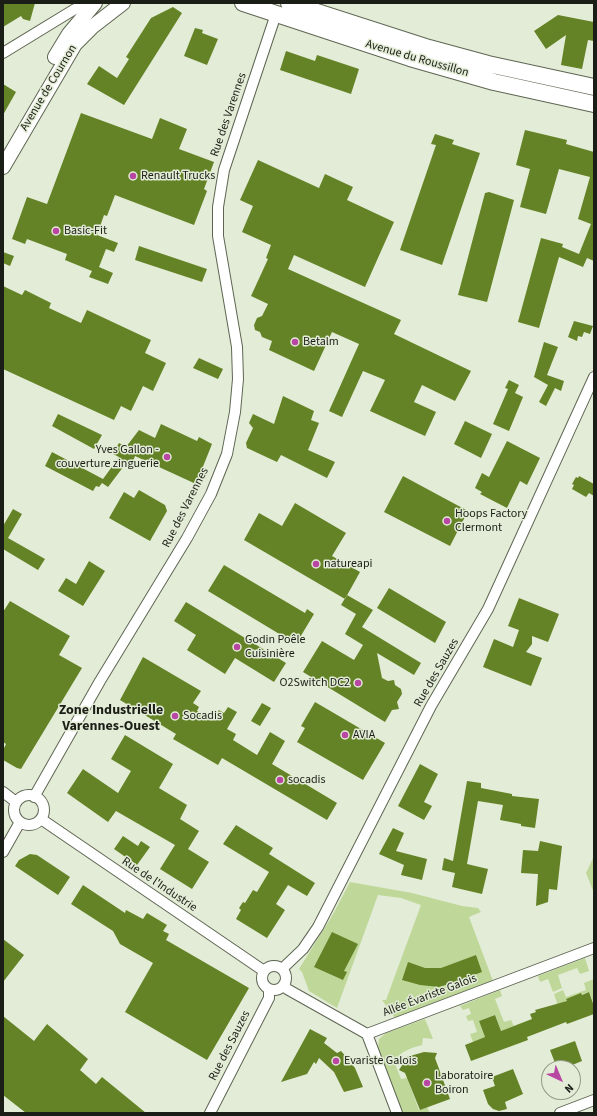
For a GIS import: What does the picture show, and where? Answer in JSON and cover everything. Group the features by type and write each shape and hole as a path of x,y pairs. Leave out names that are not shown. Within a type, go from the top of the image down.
{"main road":[{"name":"Avenue de Cournon","path":"3,148 82,9 95,3"},
{"name":"Avenue de Cournon","path":"3,167 69,52 81,37 92,27 123,3"},
{"name":"Avenue du Roussillon","path":"243,3 356,42 395,46 594,87"},
{"name":"Avenue du Roussillon","path":"289,3 353,25 395,46 494,82 594,104"},
{"path":"314,3 366,21 395,46"}],"street":[{"path":"3,53 55,21 82,9 92,27"},
{"name":"Rue des Varennes","path":"34,796 100,681 187,538 211,494 227,454 235,412 238,379 237,347 218,236 218,207 224,170 276,14"},
{"name":"Rue des Sauzes","path":"282,969 303,949 318,927 431,706 488,608 594,377"},
{"path":"3,792 16,802"},
{"path":"25,796 34,796 43,806 41,819 33,824 24,824 14,815 14,806 16,802 25,796"},
{"name":"Rue de l'Industrie","path":"41,819 264,971"},
{"path":"3,852 20,822"},
{"name":"Allée Évariste Galois","path":"367,1034 594,948"},
{"path":"272,966 282,969 285,974 284,984 280,988 269,989 262,982 264,971 272,966"},
{"path":"284,984 293,992 367,1034 397,1113"},
{"name":"Rue des Sauzes","path":"210,1113 269,998 269,989"},
{"path":"560,1113 594,1100"}],"green space":[{"path":"594,856 594,893 586,873"},
{"path":"350,882 412,893 462,906 478,908 481,912 469,917 493,981 395,1018 382,1000 386,1000 421,905 401,898 378,895 337,1008 309,991 302,972 299,969 332,916"},
{"path":"585,958 589,971 580,974 577,968 558,975 562,988 553,992 548,979 540,982 538,976"},
{"path":"594,979 594,1004 589,992 566,999 567,1001 558,1006 554,994 563,990 566,997 586,990 584,983"},
{"path":"500,990 502,996 495,999 504,1022 511,1020 514,1026 501,1031 495,1015 479,1021 485,1037 473,1042 470,1034 477,1032 473,1020 468,1021 466,1016 471,1014 469,1008 463,1010 460,1006"},
{"path":"425,1019 433,1039 423,1038 422,1045 403,1052 394,1061 401,1079 407,1078 419,1110 427,1107 430,1113 402,1113 378,1047 379,1039 386,1033"}],"building":[{"path":"3,3 35,3 30,21 23,19 21,16 3,27"},
{"path":"173,7 182,13 124,105 87,84 99,66 117,78 129,59 126,57 151,18"},
{"path":"558,15 594,22 594,41 588,40 582,69 561,65 566,35 546,49 534,31"},
{"path":"195,28 203,30 202,33 218,39 207,65 184,56"},
{"path":"286,51 315,61 317,55 359,69 351,94 280,70"},
{"path":"3,84 16,92 3,115"},
{"name":"Renault Trucks","path":"81,113 152,139 160,118 187,129 179,149 214,162 204,189 207,191 194,225 115,195 107,216 104,215 97,235 118,243 114,252 106,249 99,267 113,273 108,284 89,277 92,271 65,260 67,254 27,239 25,244 12,239 27,197 47,204"},
{"path":"525,130 567,140 566,144 594,152 594,261 587,258 583,267 559,257 539,328 518,322 541,238 563,244 562,247 579,254 591,224 578,219 590,177 559,169 546,214 520,207 530,169 516,165"},
{"path":"435,134 454,140 452,144 480,153 442,265 400,250 436,145 431,144"},
{"path":"258,160 319,188 325,174 353,187 347,200 394,222 365,287 294,255 288,269 401,320 394,334 471,371 455,401 422,385 414,402 436,412 425,436 370,411 385,380 363,371 342,417 329,411 359,344 332,332 314,371 269,350 272,341 262,337 260,332 255,330 254,325 257,318 262,316 268,304 251,296 268,259 266,258 271,245 242,232 253,206 240,200"},
{"path":"489,192 514,200 487,302 458,295 485,193"},
{"path":"139,246 207,269 202,282 135,260"},
{"path":"3,252 14,256 10,266 3,263"},
{"path":"3,286 22,295 25,290 51,303 49,308 81,323 87,310 151,340 145,353 166,363 153,391 143,386 131,411 121,406 114,420 3,369"},
{"path":"574,321 593,326 590,334 584,332 582,337 578,336 577,341 568,337"},
{"path":"544,342 558,347 547,375 564,381 561,391 555,388 546,406 539,402 548,385 534,377"},
{"path":"199,358 223,369 218,379 193,368"},
{"path":"509,380 519,385 515,393 523,397 509,431 493,424 508,389 505,388"},
{"path":"283,396 314,411 311,420 319,423 308,450 335,462 327,478 281,455 277,462 247,448 246,443 253,428 249,423 253,414 274,424"},
{"path":"58,414 102,435 94,449 52,426"},
{"path":"465,421 492,434 481,458 454,444"},
{"path":"161,424 197,441 199,437 212,444 196,484 135,456 132,464 127,462 108,487 102,483 99,487 96,486 93,491 45,466 52,452 103,479 119,457 113,454 119,443 126,447 139,430 155,438"},
{"path":"507,441 540,458 527,485 520,481 507,508 480,494 482,492 475,488 482,473 489,477"},
{"path":"403,476 468,511 450,546 384,512"},
{"path":"579,476 594,484 594,496 589,493 586,497 572,489 574,485 572,484 576,477 578,478"},
{"path":"139,490 165,505 167,511 150,541 109,518 124,492 134,498"},
{"name":"natureapi","path":"295,503 346,533 332,556 360,572 345,599 244,540 259,513 282,526"},
{"path":"13,509 22,514 8,538 45,559 38,570 3,549 3,526"},
{"path":"89,561 105,571 83,606 58,591 66,578 76,584"},
{"path":"224,565 305,613 307,609 314,614 296,644 208,591"},
{"path":"389,588 446,622 435,643 377,608"},
{"name":"O2Switch DC2","path":"347,595 373,610 362,627 421,663 414,675 377,653 382,678 388,681 394,680 395,685 401,689 402,694 397,702 399,709 392,710 385,722 303,672 322,641 354,660 363,645 345,634 356,614 341,605"},
{"path":"519,598 559,614 548,642 532,636 532,644 526,652 542,658 531,686 483,667 494,639 513,647 519,630 508,626"},
{"path":"10,601 70,636 59,655 82,668 21,769 3,760 3,750 6,744 3,742 3,612"},
{"name":"Godin Poêle Cuisinière","path":"186,602 286,663 274,682 235,658 225,674 187,650 196,635 174,621"},
{"path":"143,657 201,691 193,703 199,707 197,711 212,720 219,710 224,713 228,707 237,712 227,729 236,734 233,740 257,755 270,732 285,741 272,764 337,803 327,820 222,758 218,765 173,739 176,734 120,700"},
{"name":"AVIA","path":"315,702 385,743 363,780 297,742 305,728 301,726"},
{"path":"262,703 271,708 260,726 251,721"},
{"path":"125,735 173,764 159,788 187,805 180,819 199,831 188,849 209,862 192,889 160,869 175,845 116,811 108,822 67,793 83,769 118,793 131,771 111,759"},
{"path":"420,764 438,774 424,802 432,806 424,820 398,806"},
{"path":"467,781 481,783 481,788 512,794 512,796 539,799 535,828 500,820 503,805 478,801 467,864 488,869 482,894 452,887 455,873 442,870 444,858 453,861"},
{"path":"236,825 273,848 269,854 315,883 307,896 288,885 276,904 285,910 267,938 236,919 241,910 239,908 243,902 245,903 253,890 257,892 269,872 223,844"},
{"path":"393,828 404,833 396,851 427,859 422,880 401,875 404,865 379,854"},
{"path":"123,836 138,846 141,841 150,847 137,865 114,849"},
{"path":"540,841 562,846 557,890 549,889 548,902 536,906 538,874 521,873 523,850 538,851"},
{"path":"30,854 37,855 70,877 58,895 15,866 19,860"},
{"path":"83,885 125,913 126,910 143,919 147,913 167,925 163,931 169,934 166,940 249,988 207,1060 125,1012 153,963 120,944 113,931 71,904"},
{"path":"332,932 358,944 344,971 347,972 343,980 314,967"},
{"path":"3,939 24,955 3,982"},
{"path":"476,955 482,972 455,982 439,987 420,985 402,980 408,962 425,968 441,968"},
{"path":"589,992 594,1006 594,1014 567,1024 566,1022 527,1037 528,1040 471,1061 465,1045 485,1037 479,1021 495,1015 501,1031 532,1019 530,1014 536,1012 535,1010 567,1001 566,999 581,993 582,995"},
{"path":"3,1016 34,1041 47,1024 88,1059 80,1070 96,1084 102,1077 146,1113 26,1113 3,1095"},
{"name":"Evariste Galois","path":"310,1029 327,1038 324,1043 337,1053 341,1051 355,1068 363,1087 344,1092 334,1072 319,1058 316,1064 314,1062 307,1074 281,1082"},
{"path":"575,1041 582,1061 554,1060 550,1050"},
{"name":"Laboratoire Boiron","path":"424,1052 437,1053 435,1058 450,1099 420,1110 405,1073 399,1070 404,1062 403,1058"},
{"path":"513,1069 523,1094 505,1102 507,1109 499,1111 493,1109 488,1104 483,1090 495,1086 492,1077"}],"place":[{"name":"Renault Trucks","path":"133,176"},
{"name":"Basic-Fit","path":"56,231"},
{"name":"Betalm","path":"295,342"},
{"name":"Yves Gallon - couverture zinguerie","path":"167,457"},
{"name":"Hoops Factory Clermont","path":"447,521"},
{"name":"natureapi","path":"316,564"},
{"name":"Godin Poêle Cuisinière","path":"237,647"},
{"name":"O2Switch DC2","path":"358,683"},
{"name":"Socadis","path":"175,716"},
{"name":"AVIA","path":"345,735"},
{"name":"socadis","path":"280,780"},
{"name":"Evariste Galois","path":"336,1061"},
{"name":"Laboratoire Boiron","path":"427,1083"}],"district":[{"name":"Zone Industrielle Varennes-Ouest","path":"111,720"}]}
